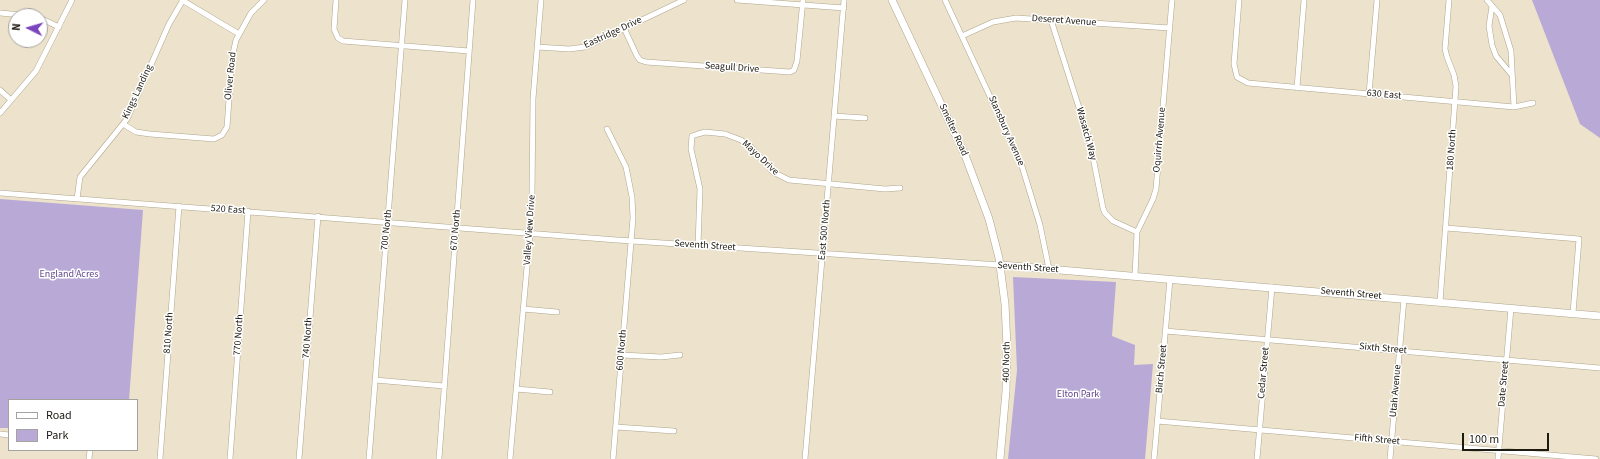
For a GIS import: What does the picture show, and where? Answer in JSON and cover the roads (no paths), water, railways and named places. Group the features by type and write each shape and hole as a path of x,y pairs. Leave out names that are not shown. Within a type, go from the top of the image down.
{"street":[{"path":"0,113 36,71 72,0"},
{"path":"182,0 239,34"},
{"name":"Kings Landing","path":"78,199 80,177 123,124 169,24 182,0"},
{"name":"Oliver Road","path":"123,124 136,132 150,134 211,138 222,135 227,127 232,58 239,34 251,13 264,0"},
{"path":"336,0 334,26 338,38 346,42 469,51"},
{"name":"700 North","path":"369,459 405,0"},
{"name":"670 North","path":"439,459 473,0"},
{"name":"Valley View Drive","path":"510,459 530,233 533,99 541,0"},
{"name":"Eastridge Drive","path":"537,47 570,50 580,48 684,0"},
{"path":"737,0 802,2 844,8"},
{"name":"East 500 North","path":"805,459 844,0"},
{"name":"Smelter Road","path":"892,0 965,155 989,219 1001,265"},
{"name":"Stansbury Avenue","path":"945,0 1021,163 1040,225 1049,269"},
{"name":"Oquirrh Avenue","path":"1135,276 1137,232 1156,189 1172,0"},
{"name":"630 East","path":"1239,0 1234,64 1237,77 1248,83 1514,107 1533,103"},
{"path":"1297,88 1304,0"},
{"path":"1369,94 1377,0"},
{"name":"180 North","path":"1440,302 1456,80 1445,49 1449,0"},
{"path":"1487,0 1500,15 1511,51 1514,107"},
{"name":"Seagull Drive","path":"624,28 637,56 640,60 646,62 790,72 794,70 797,61 802,2"},
{"path":"1492,6 1489,26 1492,45 1496,56 1512,75"},
{"name":"Deseret Avenue","path":"962,36 992,22 1004,19 1051,20 1170,28"},
{"name":"Wasatch Way","path":"1051,20 1090,142 1101,201 1105,213 1117,223 1137,232"},
{"path":"48,22 59,27"},
{"path":"0,90 11,100"},
{"path":"834,116 865,118"},
{"name":"600 North","path":"607,129 622,157 629,177 633,208 632,240 613,459"},
{"name":"Mayo Drive","path":"698,245 700,189 691,149 692,136 705,132 731,135 747,143 768,168 783,178 794,182 885,189 900,188"},
{"name":"520 East","path":"0,193 456,227"},
{"name":"810 North","path":"160,459 179,206"},
{"name":"770 North","path":"230,459 248,211"},
{"name":"740 North","path":"299,459 318,216"},
{"name":"Seventh Street","path":"456,227 822,254 1001,265 1600,316"},
{"path":"1446,228 1579,238 1573,313"},
{"name":"400 North","path":"1000,459 1008,346 1001,265"},
{"name":"Birch Street","path":"1154,459 1170,279"},
{"name":"Cedar Street","path":"1257,459 1272,287"},
{"name":"Utah Avenue","path":"1390,459 1404,299"},
{"name":"Date Street","path":"1498,459 1511,308"},
{"path":"523,309 557,312"},
{"name":"Sixth Street","path":"1165,331 1600,368"},
{"path":"622,354 661,357 680,355"},
{"path":"375,380 444,386"},
{"path":"516,390 550,392"},
{"name":"Fifth Street","path":"1157,421 1596,459"},
{"path":"616,427 674,431"}],"park label":[{"name":"England Acres","path":"69,275"},
{"name":"Elton Park","path":"1078,395"}]}
